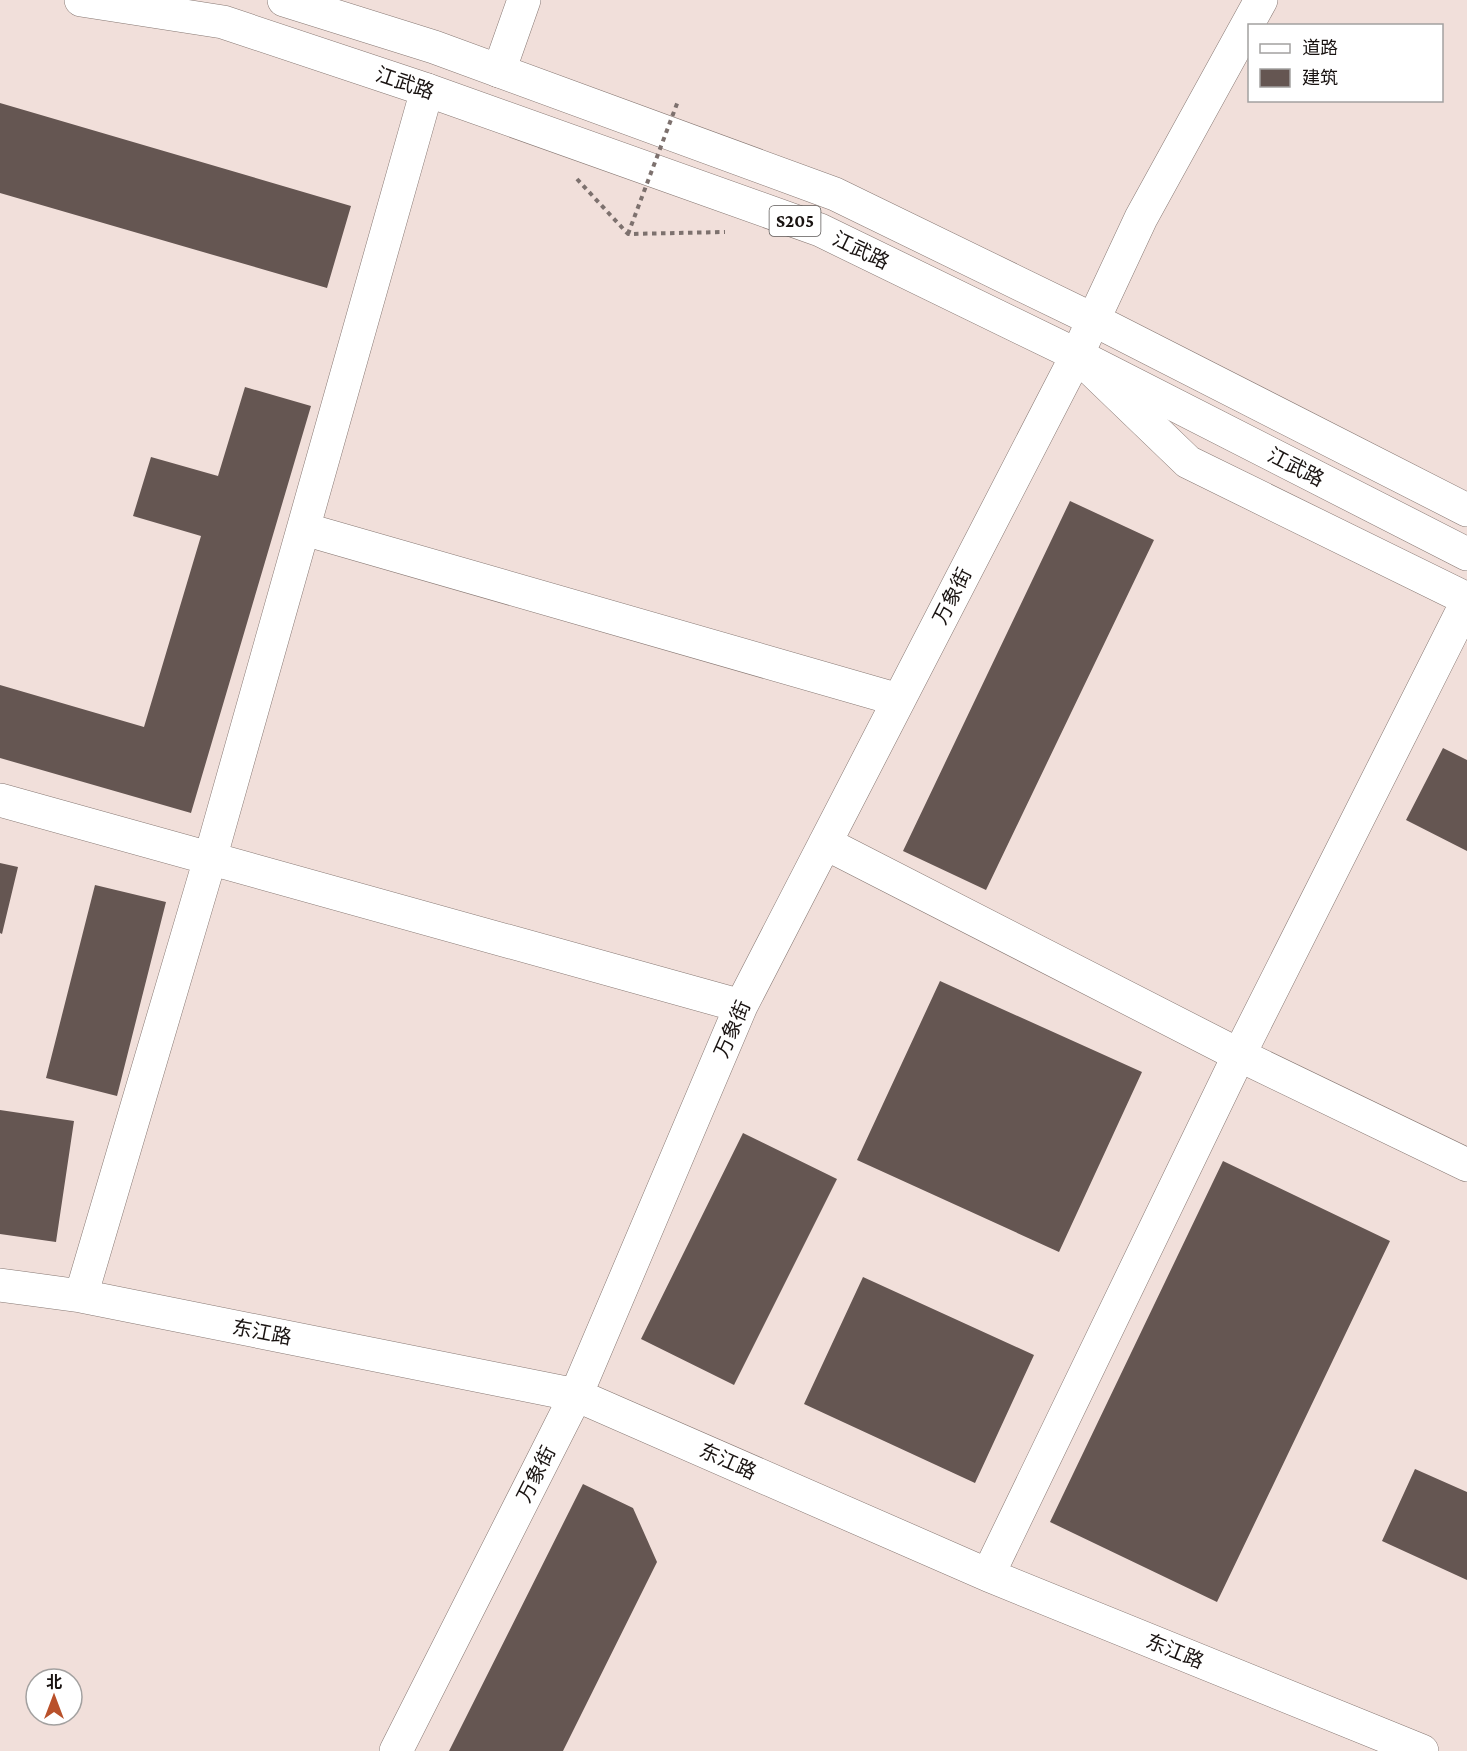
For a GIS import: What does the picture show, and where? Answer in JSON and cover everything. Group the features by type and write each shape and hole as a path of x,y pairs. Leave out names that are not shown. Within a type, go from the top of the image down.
{"street":[{"name":"江武路","path":"81,0 223,22 427,90 820,230 1077,355 1467,554"},
{"name":"江武路","path":"284,0 434,47 835,194 1094,320 1467,510"},
{"path":"499,71 524,0"},
{"name":"万象街","path":"396,1751 576,1395 741,1006 1077,355 1141,218 1261,0"},
{"path":"81,1296 210,859 427,90"},
{"path":"988,1575 1239,1055 1467,601 1188,462 1077,355"},
{"path":"303,529 899,700"},
{"path":"0,800 741,1006"},
{"path":"825,843 1239,1055 1467,1165"},
{"name":"东江路","path":"0,1286 81,1296 576,1395 988,1575 1422,1751"}],"path":[{"path":"628,234 678,101"}],"building":[{"path":"0,103 351,206 327,288 0,193"},
{"path":"245,387 311,406 191,813 0,758 0,685 144,727 201,536 133,516 151,457 218,476"},
{"path":"1070,501 1154,540 986,890 903,851"},
{"path":"1443,748 1467,760 1467,851 1406,820"},
{"path":"0,863 18,867 2,934 0,933"},
{"path":"95,885 166,902 117,1096 46,1078"},
{"path":"940,981 1142,1072 1059,1252 857,1160"},
{"path":"0,1110 74,1121 56,1242 0,1234"},
{"path":"743,1133 837,1179 734,1385 641,1339"},
{"path":"1223,1161 1390,1241 1217,1602 1050,1522"},
{"path":"863,1277 1034,1355 975,1483 804,1404"},
{"path":"1415,1469 1467,1492 1467,1580 1382,1541"},
{"path":"583,1484 633,1508 657,1562 563,1751 449,1751"}]}
